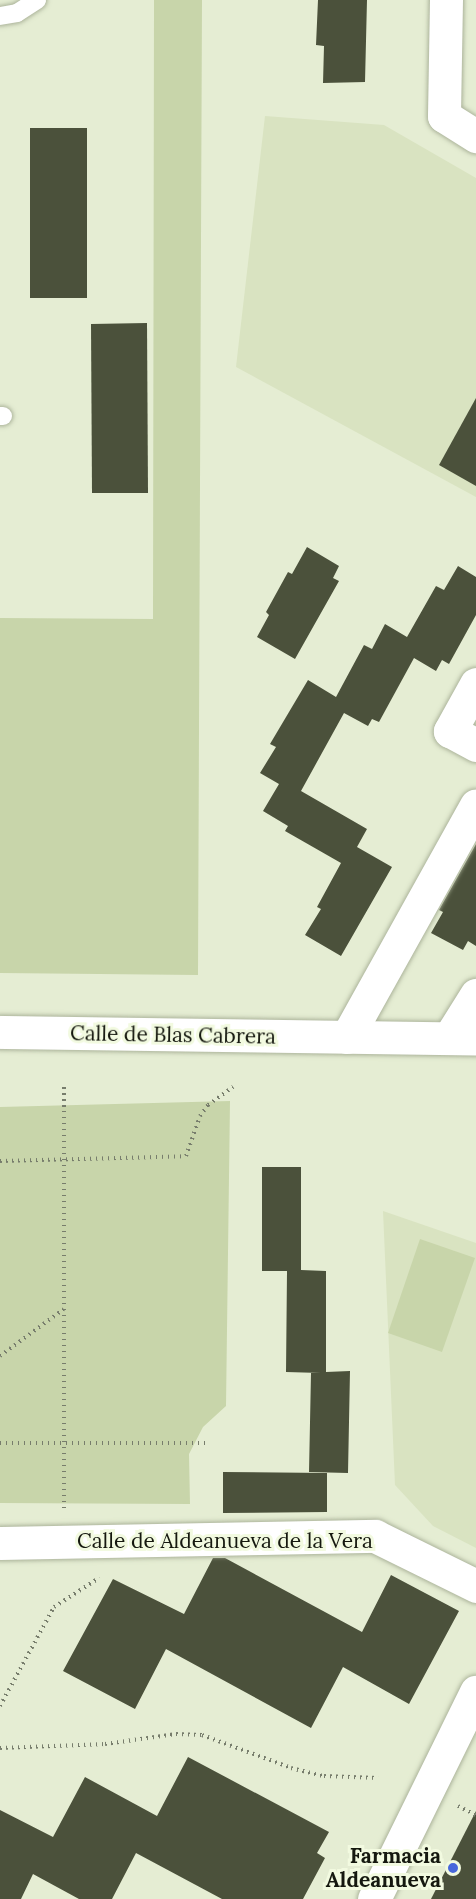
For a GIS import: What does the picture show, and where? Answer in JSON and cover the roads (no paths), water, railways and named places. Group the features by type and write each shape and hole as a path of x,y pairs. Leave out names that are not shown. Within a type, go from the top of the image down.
{"street":[{"path":"446,0 444,116 476,136"},
{"path":"476,684 450,731 476,745"},
{"path":"347,1037 476,805"},
{"name":"Calle de Blas Cabrera","path":"0,1032 466,1041 476,995"},
{"name":"Calle de Aldeanueva de la Vera","path":"0,1543 375,1536 476,1586"},
{"path":"374,1899 476,1692"}],"lane":[{"path":"0,16 17,13 37,0"}],"place":[{"name":"Farmacia Aldeanueva","path":"453,1868"}]}
